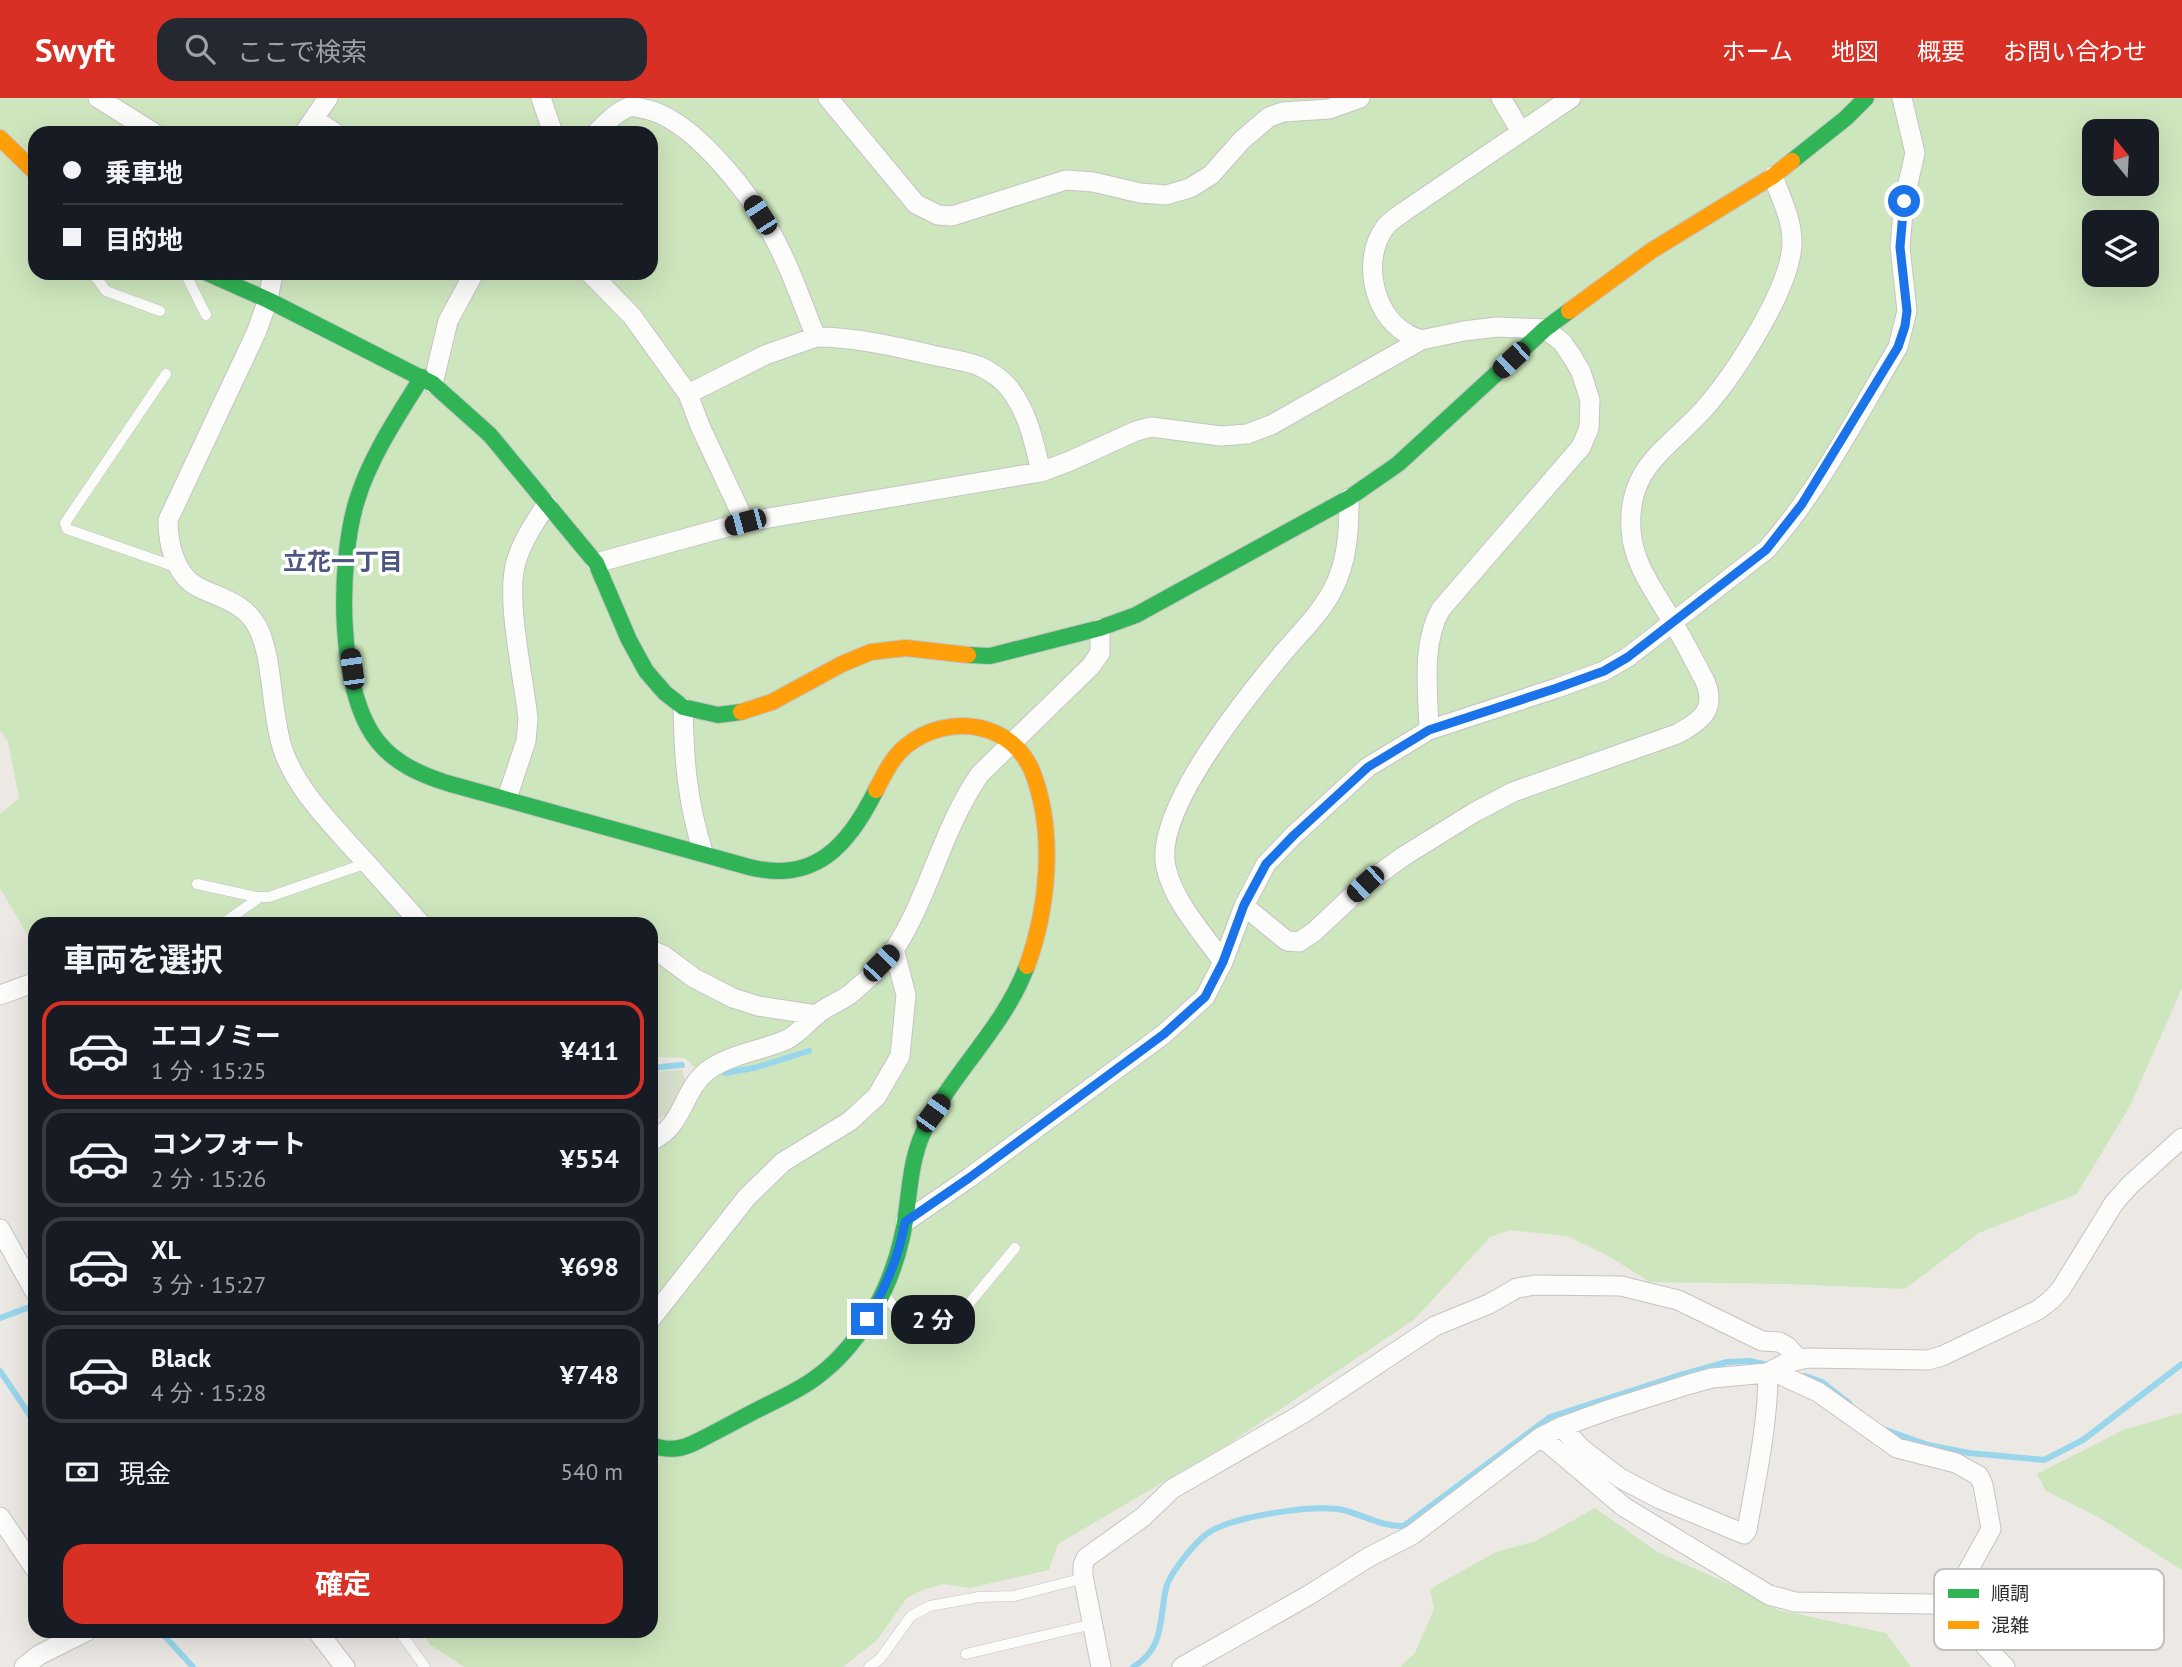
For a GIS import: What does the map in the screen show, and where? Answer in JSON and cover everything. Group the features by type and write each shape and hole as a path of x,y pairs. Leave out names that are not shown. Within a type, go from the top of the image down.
{"street":[{"path":"98,98 144,126"},
{"path":"309,126 328,98"},
{"path":"541,98 551,126"},
{"path":"828,98 916,204 938,215 952,216 1066,180 1166,195 1190,188 1211,176 1242,140 1269,117 1283,112 1329,109 1360,98"},
{"path":"1501,98 1521,132"},
{"path":"1421,340 1404,332 1384,310 1376,288 1371,265 1375,247 1384,228 1571,98"},
{"path":"222,280 428,380 490,435 596,563 629,640 646,671 665,693 683,707 718,715 759,708 842,664 871,652 891,648 950,655 990,656 1100,628 1136,615 1349,498 1398,464 1545,329 1651,251 1773,176 1846,118 1866,98"},
{"path":"905,1222 1164,1034 1205,997 1223,962 1244,905 1266,864 1368,767 1429,730 1604,671 1628,657 1766,550 1802,504 1898,347 1907,311 1900,247 1904,201 1916,153 1902,98"},
{"path":"603,126 614,115 632,106 654,111 679,124 703,145 750,199 770,230 816,337"},
{"path":"0,138 28,165"},
{"path":"1244,905 1287,941 1299,942 1314,932 1365,884 1475,812 1513,792 1677,734 1696,723 1709,707 1710,694 1672,621 1650,587 1635,554 1631,531 1632,499 1640,476 1705,408 1728,379 1784,284 1792,244 1790,220 1773,176"},
{"path":"271,280 268,300 256,333 168,520 168,539 176,561 194,584 230,599 256,624 265,646 276,725 292,774 316,807 415,917"},
{"path":"470,280 448,321 428,380 374,458 356,500 346,542 344,594 356,695 363,718 375,740 394,759 416,772 453,785 507,798 606,829 778,872 810,865 838,851 862,821 896,754 924,733 938,728 981,726 992,729 1013,743 1034,775 1042,804 1043,893 1038,937 1008,1006 922,1131 912,1162 901,1242 883,1292 867,1319 837,1359 804,1385 686,1447 666,1450 658,1447"},
{"path":"597,280 632,316 688,394 745,522"},
{"path":"596,563 745,522 1041,472 1136,431 1152,427 1221,436 1247,434 1271,425 1421,340 1497,327 1545,329 1562,342 1581,372 1590,400 1589,428 1576,453 1436,618 1430,633 1428,657 1429,730"},
{"path":"688,394 774,351 816,337 864,341 915,351 976,365 995,374 1008,386 1021,404 1031,430 1041,472"},
{"path":"1223,962 1173,887 1164,848 1168,828 1218,737 1333,590 1347,548 1349,498"},
{"path":"507,798 526,741 528,719 512,588 520,552 547,504"},
{"path":"658,1136 672,1126 705,1072 728,1059 789,1038 801,1031 817,1015 855,991 894,949 929,883 965,795 980,774 1098,657 1100,628"},
{"path":"683,707 686,784 692,817 703,852"},
{"path":"658,1310 747,1197 783,1162 850,1121 877,1096 900,1056 906,995 894,949"},
{"path":"658,953 694,978 733,999 758,1006 817,1015"},
{"path":"0,995 28,985"},
{"path":"1182,1667 1309,1595 1369,1557 1412,1535 1541,1437 1560,1427 1712,1378 1770,1372 1786,1363 1799,1360 1928,1360 1942,1356 2038,1310 2062,1289 2114,1203 2130,1185 2178,1147"},
{"path":"0,1229 28,1279"},
{"path":"1101,1667 1084,1578 1083,1565 1086,1558 1143,1517 1172,1489 1302,1414 1435,1326 1489,1304 1517,1288 1535,1285 1621,1286 1678,1300 1762,1340 1779,1342 1788,1347 1799,1360"},
{"path":"1560,1427 1582,1449 1620,1478 1660,1499 1744,1534 1748,1530 1770,1372"},
{"path":"1770,1372 1818,1392 1897,1448 1956,1463 1979,1476 1991,1529 1969,1569"},
{"path":"1541,1437 1624,1507 1769,1595 1795,1602 1934,1605"},
{"path":"0,1517 28,1559"},
{"path":"24,1667 69,1638"},
{"path":"322,1638 345,1667"},
{"path":"1989,1650 2005,1667"}],"lane":[{"path":"98,280 106,291 160,311"},
{"path":"188,280 206,315"},
{"path":"166,374 65,523 67,529 181,569"},
{"path":"197,884 269,897 367,863"},
{"path":"232,917 260,897"},
{"path":"883,1292 906,1322 968,1305 1015,1248"},
{"path":"869,1667 880,1659 911,1616 930,1606 979,1597 1014,1596 1084,1578"},
{"path":"966,1654 1093,1625"},
{"path":"404,1638 425,1667"}],"green space":[{"path":"0,98 2182,98 2182,988 2130,1106 2077,1194 1979,1233 1905,1289 1650,1282 1610,1257 1567,1236 1510,1230 1490,1237 1415,1319 1230,1443 1058,1544 1049,1570 970,1588 943,1584 920,1591 907,1598 877,1640 843,1667 464,1667 429,1644 426,1638 658,1638 658,1124 689,1112 698,1071 685,1058 658,1058 658,917 28,917 28,936 0,888 0,814 19,798 8,742 0,730"},
{"path":"682,1070 685,1087 678,1102 658,1120 658,1072"},
{"path":"2182,1413 2182,1570 2098,1517 2046,1491 2037,1474 2123,1430"},
{"path":"1595,1508 1656,1551 1740,1589 1778,1610 1886,1633 1911,1667 1400,1667 1415,1653 1434,1609 1430,1589 1496,1552 1536,1541"}],"waterway":[{"path":"725,1073 754,1068 809,1051"},
{"path":"658,1067 682,1065"},
{"path":"0,1318 28,1308"},
{"path":"1133,1667 1151,1651 1156,1642 1166,1588 1172,1574 1197,1543 1219,1527 1254,1517 1314,1508 1343,1510 1381,1523 1404,1526 1550,1417 1727,1362 1750,1361 1768,1365"},
{"path":"1886,1430 1928,1445 1969,1453 2044,1460 2083,1440 2182,1364"},
{"path":"0,1371 28,1413"},
{"path":"1805,1376 1822,1382 1849,1403"},
{"path":"166,1638 193,1667"}],"traffic: fast":[{"path":"1792,161 1846,118 1866,98"},
{"path":"223,280 268,300 433,384 490,435 596,563 629,640 646,671 665,693 683,707 718,715 741,712"},
{"path":"968,655 990,656 1100,628 1136,615 1349,498 1398,464 1545,329 1569,311"},
{"path":"422,377 386,436 363,483 346,557 345,625 348,660 355,692 365,720 379,743 393,757 410,768 447,783 749,867 772,871 793,870 811,865 827,856 854,828 876,790"},
{"path":"658,1447 668,1449 690,1445 808,1383 845,1351 870,1316 890,1277 905,1224 915,1158 923,1133 947,1091 1004,1011 1027,966"}],"traffic: slow":[{"path":"0,138 28,165"},
{"path":"1569,311 1651,251 1773,176 1792,161"},
{"path":"741,712 772,702 842,664 871,652 906,648 968,655"},
{"path":"876,790 901,750 923,735 941,729 960,726 996,733 1012,743 1025,758 1041,799 1047,847 1040,921 1027,966"}],"district":[{"name":"立花一丁目","path":"343,561"}],"route":[{"path":"867,1319 888,1280 905,1222 1164,1034 1205,997 1223,962 1244,905 1266,864 1368,767 1429,730 1604,671 1654,638 1672,621 1766,550 1802,504 1898,347 1907,311 1900,247 1904,201"}]}
